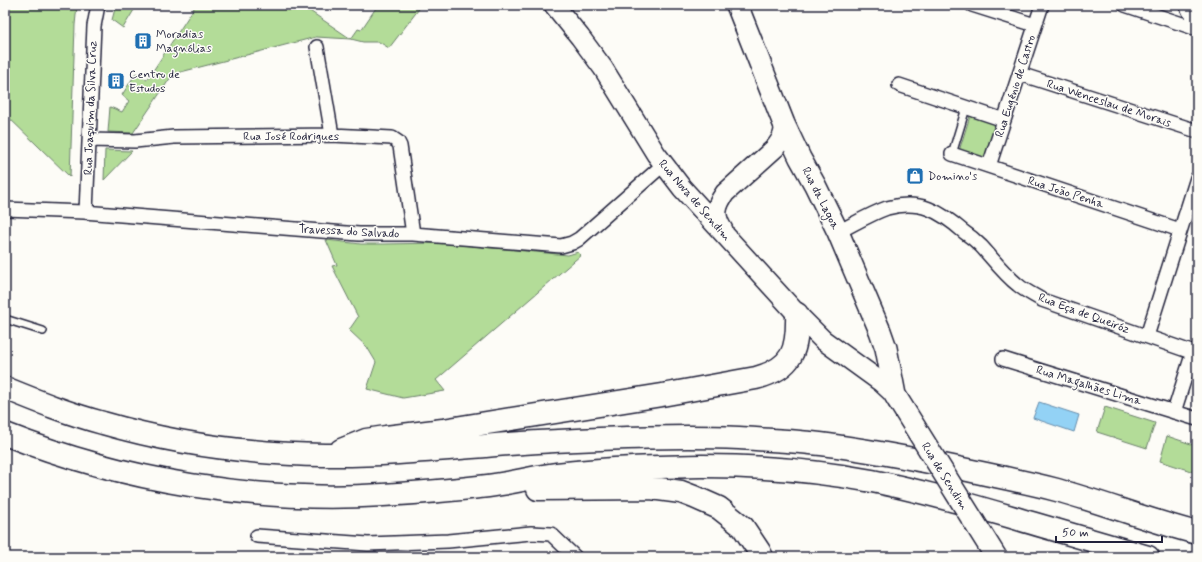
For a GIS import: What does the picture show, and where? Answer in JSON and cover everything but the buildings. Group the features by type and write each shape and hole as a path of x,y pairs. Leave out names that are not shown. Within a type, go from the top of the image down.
{"highway":[{"path":"329,455 366,440 468,426 768,375 785,364 792,354 798,333 797,314"},
{"path":"5,388 48,405 102,423 159,437 240,450 329,455 394,454 508,444 603,439 706,438 775,440 835,445 951,466 1058,490 1197,533"},
{"path":"5,434 60,454 174,482 232,491 287,495 356,496 396,494 490,486 559,474 604,470 705,466 762,468 808,472 868,480 916,490 1148,557"},
{"path":"951,466 1197,547"},
{"path":"490,486 537,489 651,488 681,492 706,501 719,508 732,518 743,527 762,557"},
{"path":"1000,514 1108,557"}],"main road":[{"name":"Rua Nova de Sendim","path":"554,5 580,37 611,80 643,135 682,188 797,314 824,340 881,382 896,398"},
{"name":"Rua da Lagoa","path":"736,5 784,124 800,158 816,185 838,232 880,331 889,362 896,398"},
{"path":"682,188 697,200 709,202 725,193 765,158 781,140 784,133 784,124"},
{"path":"765,158 773,154 785,152 795,153 800,158"},
{"path":"725,193 718,204 716,214 718,222 734,244"},
{"path":"864,370 870,372 876,371 884,367 889,362"},
{"name":"Rua de Sendim","path":"896,398 996,557"}],"street":[{"name":"Rua Joaquim da Silva Cruz","path":"86,212 94,26 98,5"},
{"path":"972,5 1035,25"},
{"name":"Rua Eugénio de Castro","path":"989,166 1042,5"},
{"path":"1125,5 1197,29"},
{"path":"1186,5 1197,29"},
{"path":"318,47 332,135"},
{"name":"Rua Wenceslau de Morais","path":"1020,74 1197,131"},
{"path":"899,85 1004,120"},
{"name":"Rua José Rodrigues","path":"89,140 135,141 174,137 332,135 388,137 395,139 400,146 413,234"},
{"name":"Rua João Penha","path":"952,154 1180,230"},
{"name":"Travessa do Salvado","path":"5,209 86,212 359,234 413,234 555,246 572,243 588,231 664,164"},
{"path":"1147,336 1197,178"},
{"name":"Rua Eça de Queiróz","path":"838,232 888,208 911,205 932,209 955,223 980,245 1019,285 1042,300 1195,353"},
{"path":"1174,412 1195,353"},
{"name":"Rua Magalhães Lima","path":"1003,359 1197,419"},
{"path":"257,536 368,544 448,541 531,533 551,534 574,557"}],"lane":[{"path":"952,154 966,108"},
{"path":"5,319 43,330"}],"green space":[{"path":"5,5 77,5 70,177 5,114"},
{"path":"116,5 137,5 123,28 112,20"},
{"path":"196,5 301,5 351,39 316,37 173,74 133,133 108,132 110,107 122,112 129,101 122,95 136,73 147,80"},
{"path":"378,5 422,5 389,48 379,42 363,42 351,39 358,29 361,30"},
{"path":"970,116 997,124 985,159 959,151"},
{"path":"105,150 132,151 104,180"},
{"path":"326,240 361,244 439,243 568,255 578,252 581,255 436,380 445,391 403,398 367,389 376,362 367,347 349,330 358,317 332,266 337,265"},
{"path":"1105,407 1155,423 1147,448 1097,432"},
{"path":"1167,436 1197,446 1197,473 1160,461"}],"water":[{"path":"1039,402 1079,415 1074,432 1033,418"}],"place":[{"name":"Moradias Magnólias","path":"143,41"},
{"name":"Centro de Estudos","path":"116,81"},
{"name":"Domino's","path":"915,176"}]}
